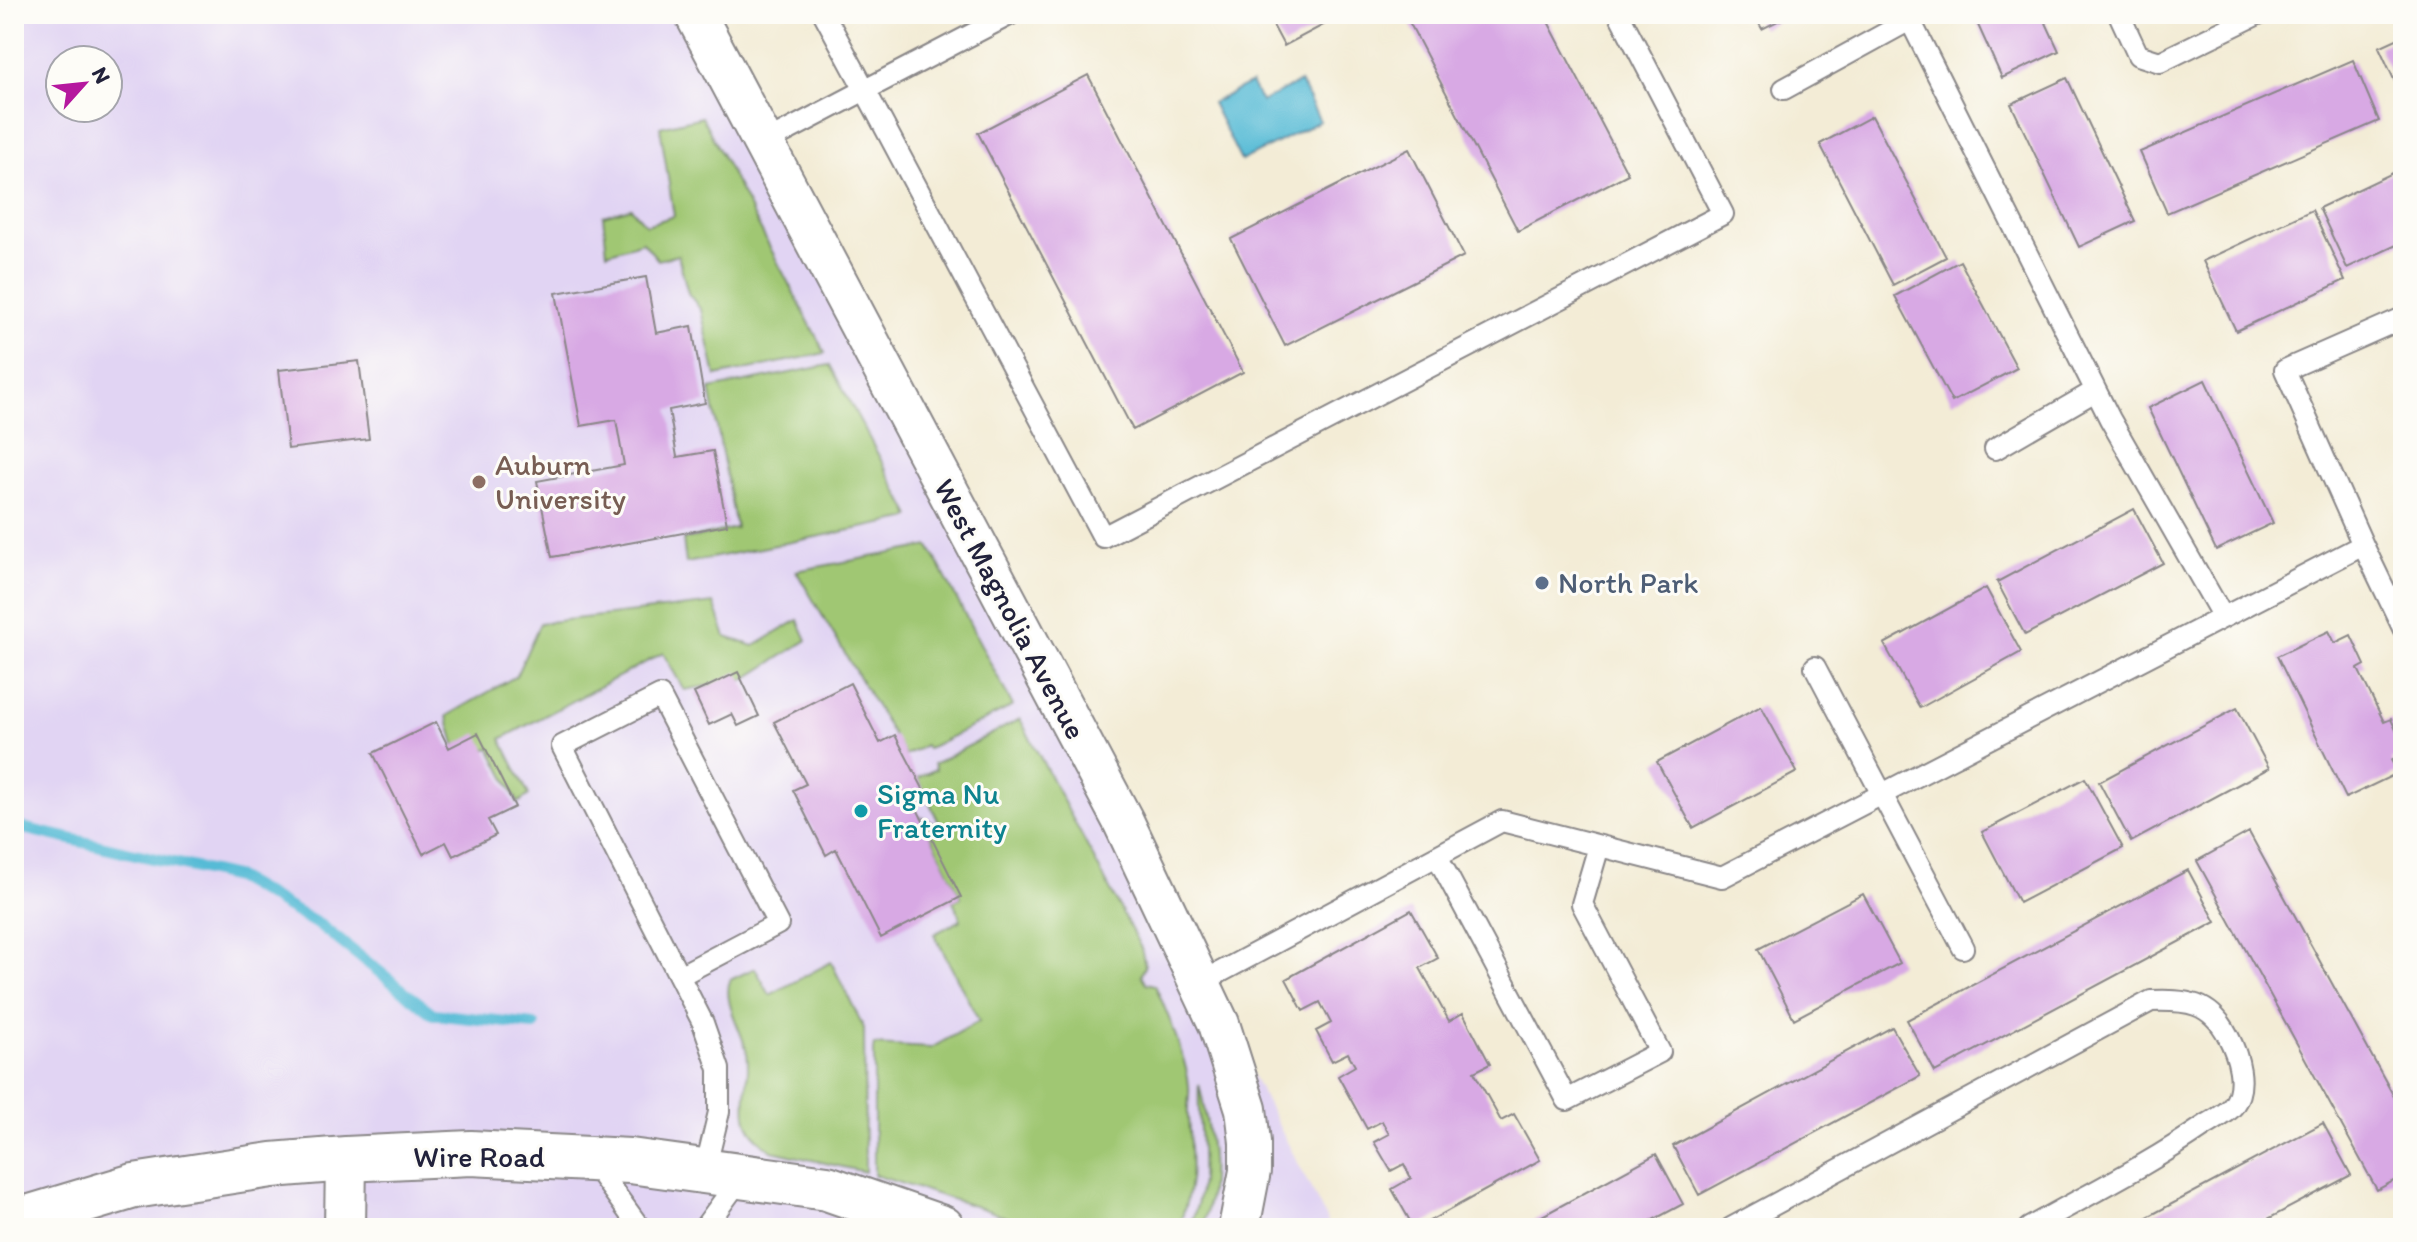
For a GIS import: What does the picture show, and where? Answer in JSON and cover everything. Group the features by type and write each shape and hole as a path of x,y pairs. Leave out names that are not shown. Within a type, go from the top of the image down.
{"street":[{"name":"West Magnolia Avenue","path":"695,14 1123,821 1219,1024 1246,1109 1250,1171 1239,1228"},
{"name":"Wire Road","path":"26,1222 134,1186 272,1165 471,1153 590,1159 724,1172 827,1188 942,1228"},
{"path":"345,1228 346,1159"}],"lane":[{"path":"824,14 1103,537 1723,214 1619,14"},
{"path":"764,143 1011,14"},
{"path":"2119,14 2138,55 2160,62 2258,14"},
{"path":"1784,89 1909,17 2095,391 2223,617"},
{"path":"2403,318 2285,370 2403,628"},
{"path":"1995,449 2095,391"},
{"path":"1200,983 1502,821 1722,877 2363,545"},
{"path":"1815,667 1963,948"},
{"path":"681,975 778,924 660,696 562,746 681,975 703,1023 719,1069 724,1172 704,1228"},
{"path":"1437,856 1567,1100 1660,1052 1582,904 1599,846"},
{"path":"1731,1228 2151,1001 2183,1000 2200,1006 2214,1016 2223,1026 2239,1064 2240,1086 2233,1106 2176,1146 2029,1228"},
{"path":"590,1159 640,1228"}],"shaded area":[{"name":"Auburn University","path":"14,14 704,14 1331,1228 14,1228"}],"green space":[{"path":"702,117 825,353 716,376 701,310 688,293 678,255 658,260 643,242 607,253 603,216 631,208 646,225 674,216 660,127"},
{"path":"830,365 911,516 686,563 683,540 736,528 710,389"},
{"path":"929,546 1013,706 927,749 925,746 905,755 796,571"},
{"path":"714,603 726,637 754,646 798,620 807,640 744,680 684,690 663,653 501,739 529,795 518,803 490,748 459,758 447,716 516,676 540,623"},
{"path":"1020,719 1141,948 1145,966 1141,975 1146,983 1155,985 1180,1049 1189,1086 1190,1173 1178,1228 1033,1228 990,1211 874,1175 874,1045 931,1048 979,1021 934,934 961,920 953,901 961,897 921,817 941,826 917,778 936,769 934,764"},
{"path":"831,962 864,1028 865,1172 772,1151 752,1132 746,1116 748,1061 729,998 730,980 755,968 770,995"},
{"path":"1199,1084 1211,1156 1210,1192 1202,1228 1188,1228 1195,1211 1201,1176"}],"water":[{"path":"1300,82 1320,121 1241,161 1212,103 1251,83 1261,102"}],"building":[{"path":"1267,14 1344,14 1284,46"},
{"path":"1405,14 1544,14 1628,174 1518,231"},
{"path":"1754,14 1792,14 1762,29"},
{"path":"1973,14 2042,14 2059,51 2002,78"},
{"path":"2403,36 2403,99 2379,47"},
{"path":"2353,60 2379,121 2167,213 2140,152"},
{"path":"1088,75 1243,372 1133,430 978,133"},
{"path":"2067,78 2135,221 2079,247 2011,104"},
{"path":"1872,116 1946,257 1893,285 1820,144"},
{"path":"1409,149 1464,256 1285,346 1231,239"},
{"path":"2403,168 2403,242 2347,268 2319,208"},
{"path":"2312,210 2345,280 2236,331 2203,261"},
{"path":"1960,261 2017,368 1952,402 1895,296"},
{"path":"646,277 656,333 692,326 705,403 669,410 677,457 713,451 727,525 552,557 537,481 624,465 616,420 581,426 556,293"},
{"path":"359,361 369,439 288,449 279,370"},
{"path":"2205,380 2273,523 2216,550 2148,408"},
{"path":"2134,509 2163,563 2025,635 1997,582"},
{"path":"1986,588 2021,652 1920,708 1884,644"},
{"path":"2329,631 2335,643 2351,635 2365,665 2358,669 2384,722 2391,719 2403,745 2403,754 2391,760 2398,773 2346,798 2277,656"},
{"path":"738,672 759,716 738,726 732,714 709,725 694,693"},
{"name":"Sigma Nu Fraternity","path":"850,683 880,743 895,735 928,798 915,805 961,897 881,938 836,849 826,855 793,790 806,784 774,722"},
{"path":"1761,706 1797,772 1693,828 1657,762"},
{"path":"2237,708 2269,768 2131,842 2099,782"},
{"path":"436,722 449,748 478,733 515,807 488,820 496,835 453,856 446,842 423,854 373,753"},
{"path":"2085,778 2123,848 2019,903 1982,832"},
{"path":"2249,832 2403,1113 2403,1176 2377,1190 2197,861"},
{"path":"2188,870 2216,922 1935,1072 1907,1020"},
{"path":"1863,894 1900,963 1794,1019 1758,949"},
{"path":"1411,910 1438,958 1420,968 1449,1021 1463,1013 1490,1064 1474,1072 1501,1121 1514,1114 1540,1160 1417,1228 1414,1228 1392,1189 1411,1178 1404,1164 1391,1171 1374,1142 1389,1134 1382,1121 1367,1129 1338,1076 1355,1066 1348,1053 1332,1061 1316,1031 1331,1023 1320,1002 1303,1011 1286,979"},
{"path":"1892,1027 1920,1076 1699,1195 1673,1146"},
{"path":"2323,1123 2351,1175 2251,1228 2127,1228"},
{"path":"1656,1154 1683,1204 1638,1228 1520,1228"}],"waterway":[{"path":"14,826 235,877 321,926 433,1014 534,1025"}],"place":[{"name":"Auburn University","path":"479,482"},
{"name":"North Park","path":"1542,583"},
{"name":"Sigma Nu Fraternity","path":"861,811"}]}
